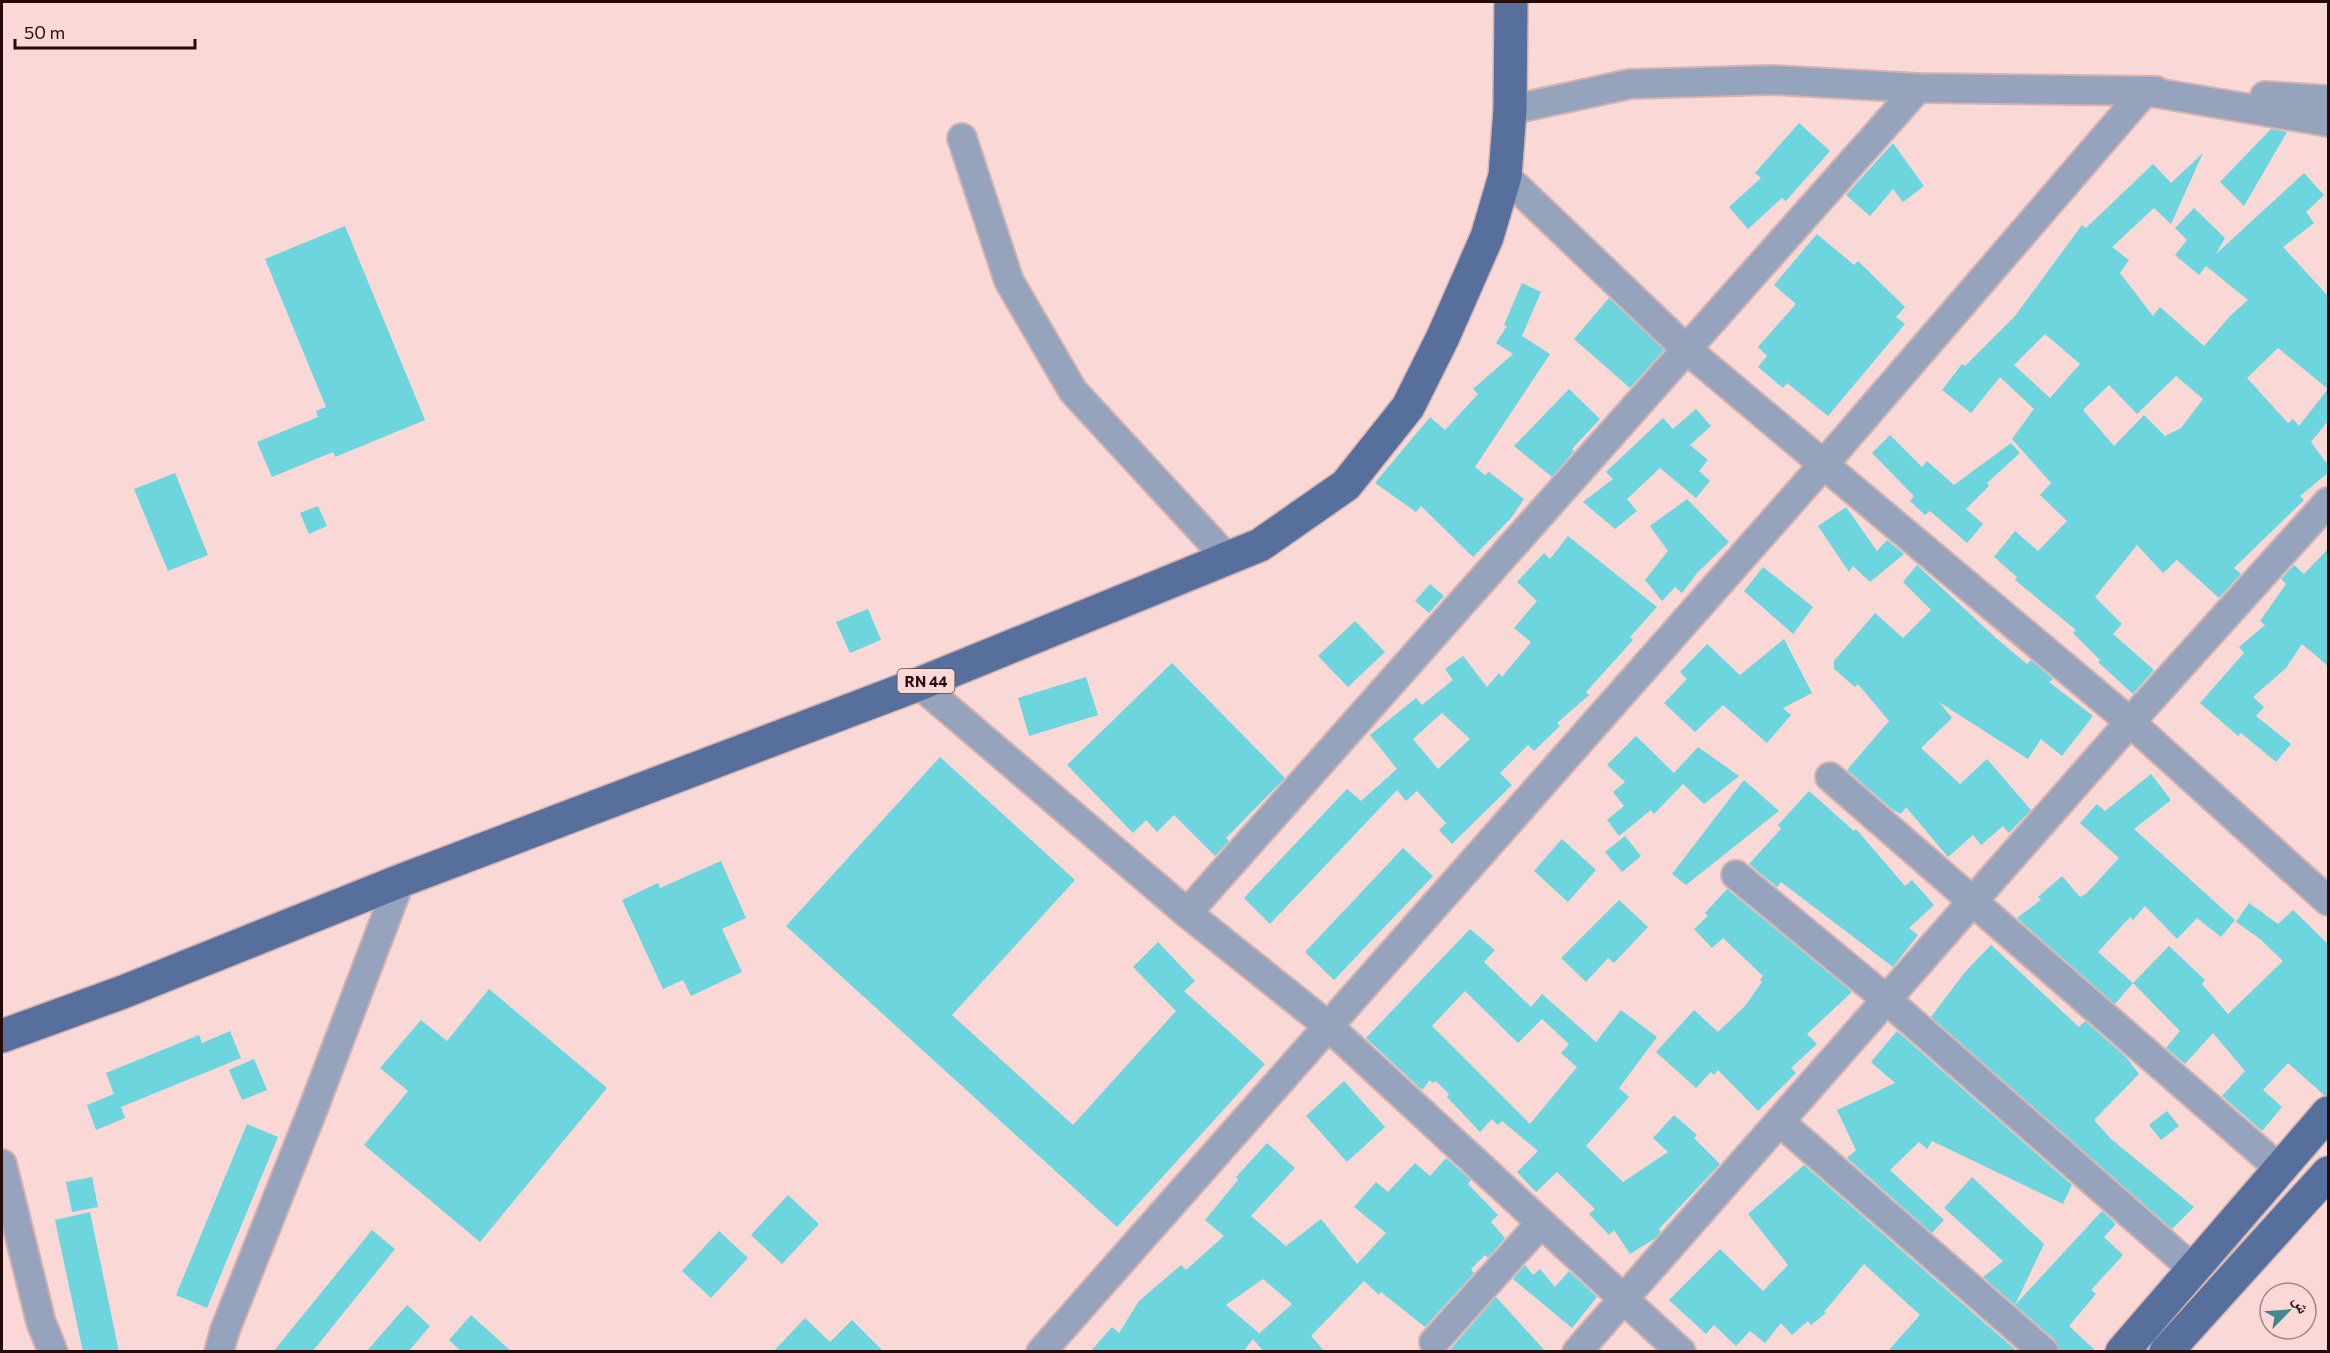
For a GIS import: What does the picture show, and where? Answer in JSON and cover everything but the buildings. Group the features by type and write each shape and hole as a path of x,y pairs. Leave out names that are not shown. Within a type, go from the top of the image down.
{"main road":[{"name":"RN 44","path":"2,1036 123,992 400,880 919,684 1260,544 1346,485 1408,407 1443,337 1487,237 1505,177 1510,110 1510,2"},
{"path":"2122,1352 2328,1113"},
{"path":"2166,1352 2328,1173"}],"street":[{"path":"1510,110 1630,84 1772,80 1918,88 2145,91 2328,100"},
{"path":"1187,913 1685,348 1918,88"},
{"path":"2145,91 2328,122"},
{"path":"1041,1352 1824,464 2145,91"},
{"path":"962,138 1009,281 1073,391 1227,558"},
{"path":"1505,177 1685,348 2130,722 2328,901"},
{"path":"1577,1352 2130,722 2328,502"},
{"path":"919,684 1187,913 1327,1025 1682,1352"},
{"path":"1830,777 2280,1169"},
{"path":"1736,875 1886,999 2193,1269"},
{"path":"219,1352 225,1330 400,880"},
{"path":"1780,1122 2044,1352"},
{"path":"2,1164 41,1322 53,1352"},
{"path":"1434,1342 1541,1223"}]}
